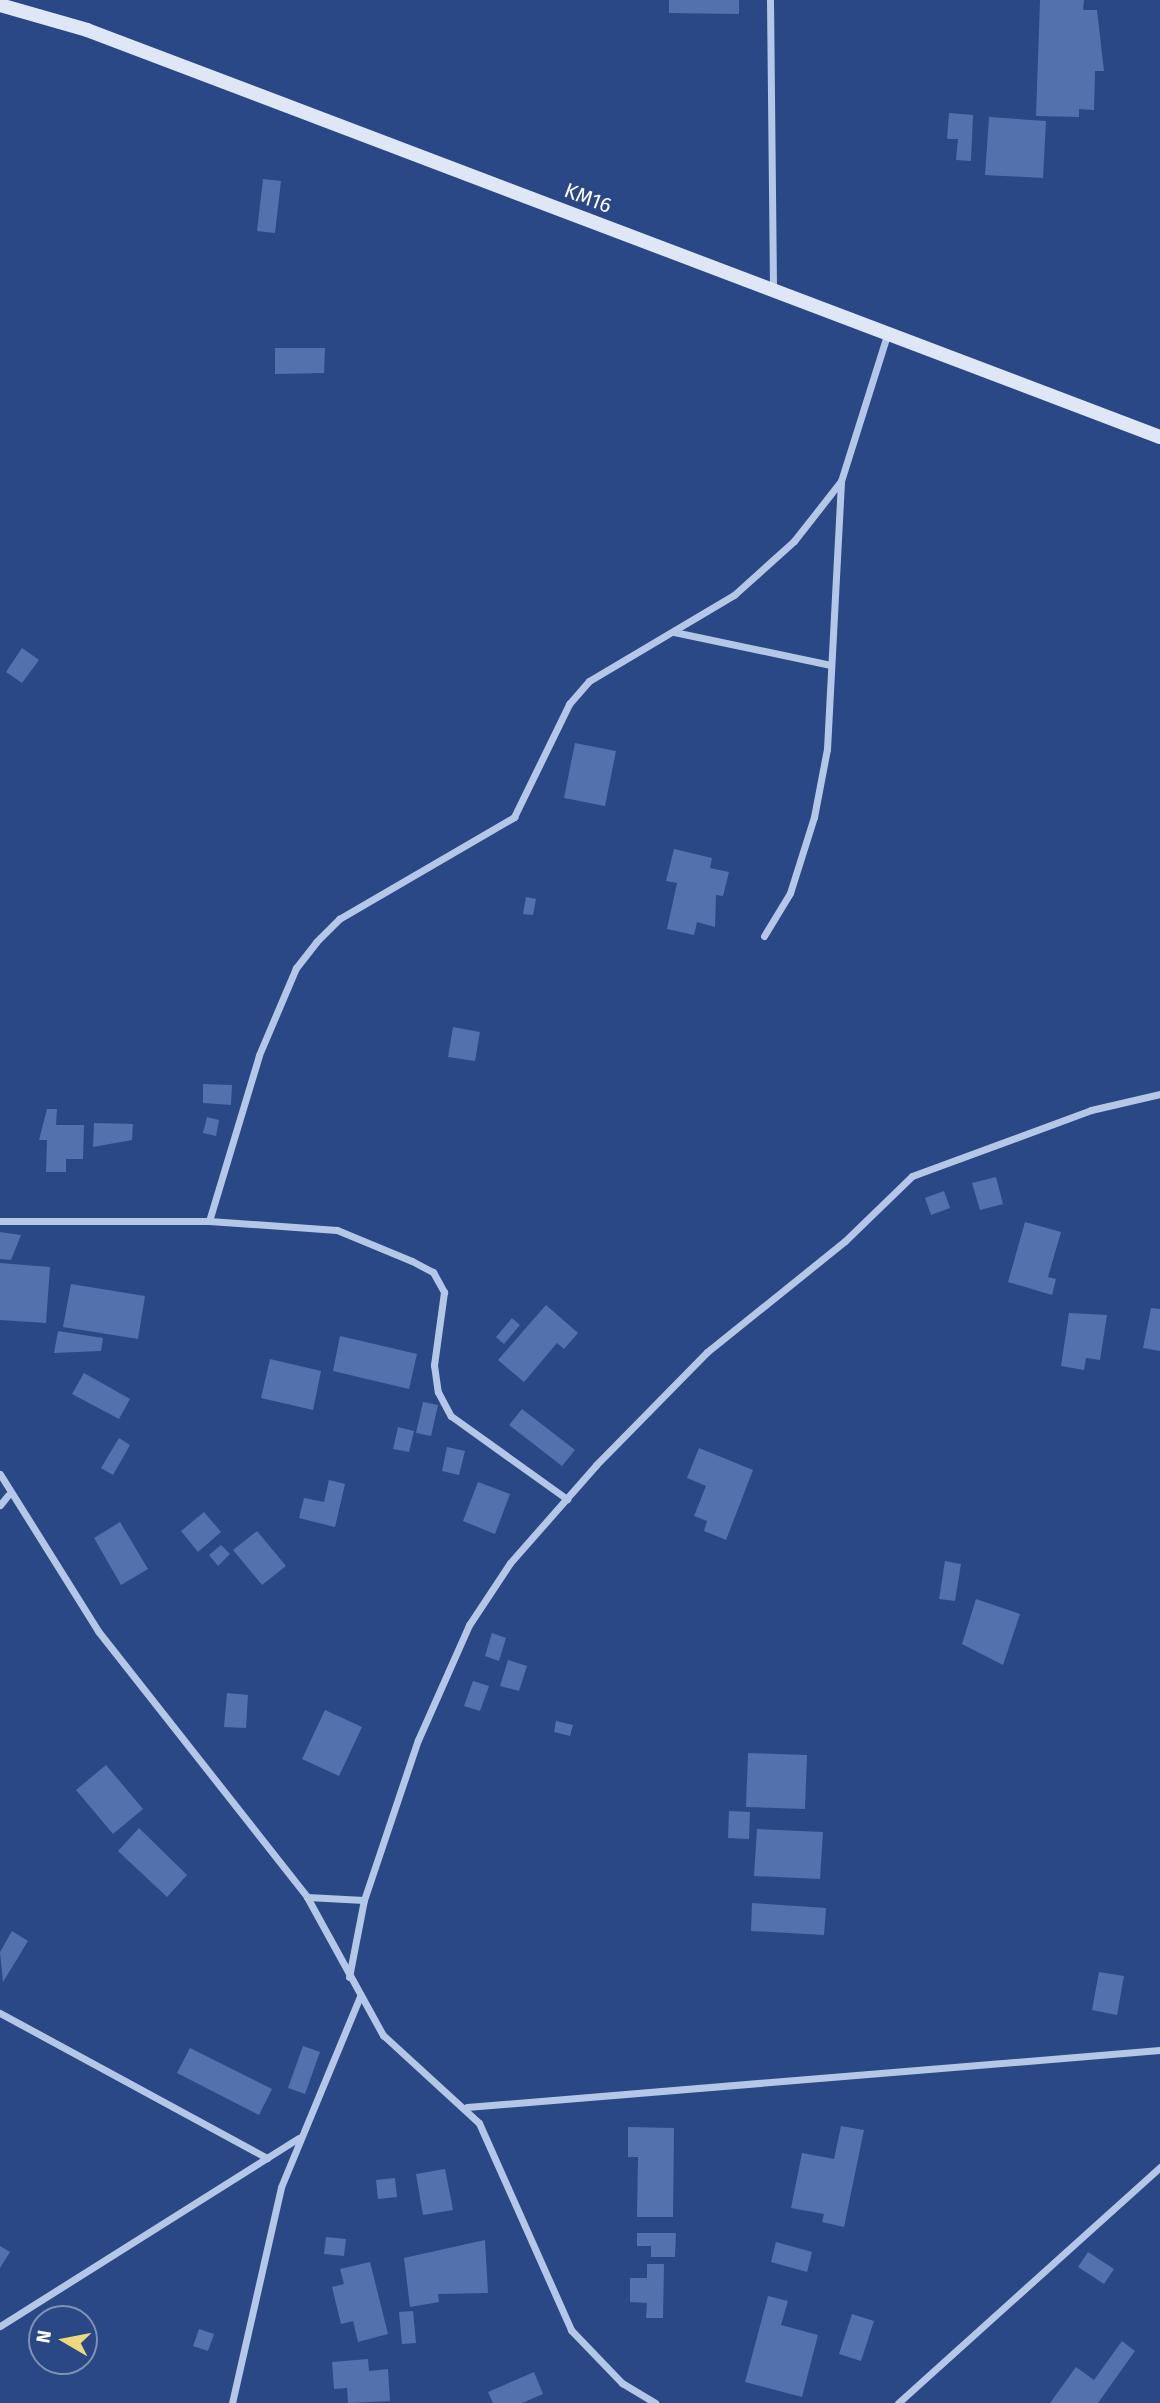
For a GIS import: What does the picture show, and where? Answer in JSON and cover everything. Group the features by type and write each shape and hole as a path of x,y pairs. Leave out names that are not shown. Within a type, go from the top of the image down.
{"street":[{"path":"770,0 773,291"},
{"name":"KM16","path":"0,5 88,30 1160,437"},
{"path":"764,936 790,893 814,817 827,749 841,481 887,335"},
{"path":"209,1222 258,1055 296,968 316,942 339,919 496,833 527,801 557,727 589,681 734,595 794,541 841,481"},
{"path":"674,632 830,665"},
{"path":"349,1977 365,1900 418,1740 469,1625 510,1563 567,1499 708,1352 845,1241 912,1176 1091,1110 1160,1094"},
{"path":"0,1221 209,1222 337,1230 433,1272 444,1292 434,1365 444,1404 452,1416 567,1499"},
{"path":"0,1474 9,1495 99,1631 307,1897 360,1996 405,2058 467,2107 571,2330 622,2383 655,2403"},
{"path":"0,1505 9,1495"},
{"path":"307,1897 365,1900"},
{"path":"232,2403 281,2188 360,1996"},
{"path":"0,2013 267,2158"},
{"path":"467,2107 1160,2050"},
{"path":"0,2326 300,2138"},
{"path":"902,2401 1160,2167"}],"building":[{"path":"669,0 739,0 739,14 669,13"},
{"path":"1040,0 1084,0 1083,10 1097,10 1104,71 1095,71 1094,110 1079,109 1079,117 1036,116"},
{"path":"949,113 973,115 971,161 956,160 958,139 947,139"},
{"path":"989,117 1046,121 1043,178 985,175"},
{"path":"263,179 281,181 275,233 257,231"},
{"path":"275,348 325,348 324,373 275,374"},
{"path":"22,648 39,660 22,683 6,672"},
{"path":"575,743 616,751 605,806 564,798"},
{"path":"674,849 712,858 710,868 729,872 723,896 716,895 715,927 697,922 694,935 667,929 677,883 666,881"},
{"path":"526,897 536,899 533,915 523,914"},
{"path":"453,1027 480,1032 475,1061 448,1057"},
{"path":"203,1084 232,1085 231,1105 203,1103"},
{"path":"47,1109 57,1109 56,1125 84,1125 83,1159 66,1159 66,1172 46,1172 47,1140 39,1140"},
{"path":"207,1117 219,1120 216,1136 203,1133"},
{"path":"94,1123 133,1124 132,1140 93,1147"},
{"path":"996,1177 1003,1204 980,1210 972,1183"},
{"path":"944,1191 950,1208 931,1215 925,1198"},
{"path":"1025,1222 1061,1232 1048,1277 1056,1279 1052,1295 1008,1282"},
{"path":"0,1232 21,1235 11,1260 0,1259"},
{"path":"0,1263 50,1267 46,1323 0,1320"},
{"path":"71,1284 145,1296 138,1339 63,1327"},
{"path":"546,1305 578,1333 564,1349 557,1343 524,1382 498,1360"},
{"path":"1151,1308 1160,1309 1160,1351 1143,1348"},
{"path":"1069,1313 1107,1315 1100,1360 1086,1358 1084,1370 1061,1366"},
{"path":"512,1318 520,1325 504,1344 496,1337"},
{"path":"58,1331 103,1338 101,1351 54,1353"},
{"path":"340,1336 417,1354 409,1389 333,1371"},
{"path":"270,1359 321,1371 313,1410 261,1398"},
{"path":"84,1373 130,1399 119,1419 72,1394"},
{"path":"423,1402 438,1405 431,1436 416,1433"},
{"path":"522,1409 575,1450 562,1466 509,1425"},
{"path":"398,1427 414,1431 409,1452 393,1449"},
{"path":"119,1438 130,1445 113,1475 101,1468"},
{"path":"447,1447 465,1451 459,1475 442,1471"},
{"path":"699,1448 753,1470 726,1540 704,1531 707,1521 694,1516 706,1486 687,1478"},
{"path":"329,1480 345,1484 335,1527 299,1518 304,1498 324,1502"},
{"path":"478,1482 510,1494 495,1534 463,1521"},
{"path":"204,1512 221,1532 198,1552 181,1531"},
{"path":"120,1522 148,1569 121,1585 94,1538"},
{"path":"257,1531 286,1566 262,1585 233,1550"},
{"path":"221,1545 230,1554 218,1566 209,1555"},
{"path":"945,1561 961,1564 955,1601 939,1599"},
{"path":"976,1599 1020,1614 1003,1665 962,1644"},
{"path":"492,1633 506,1638 499,1661 485,1656"},
{"path":"508,1660 527,1666 519,1691 500,1686"},
{"path":"473,1681 489,1686 480,1711 464,1706"},
{"path":"227,1693 248,1695 246,1728 224,1727"},
{"path":"325,1710 362,1727 339,1776 302,1759"},
{"path":"556,1721 573,1725 570,1736 554,1732"},
{"path":"748,1753 807,1755 805,1809 746,1807"},
{"path":"106,1765 143,1809 113,1834 76,1790"},
{"path":"729,1811 750,1812 749,1839 728,1838"},
{"path":"139,1828 187,1875 167,1897 118,1851"},
{"path":"757,1829 823,1832 820,1879 754,1876"},
{"path":"752,1903 826,1908 824,1935 751,1931"},
{"path":"12,1931 28,1941 3,1982 0,1952"},
{"path":"1099,1972 1124,1976 1117,2015 1092,2010"},
{"path":"303,2046 320,2052 305,2094 288,2088"},
{"path":"190,2048 272,2089 259,2115 177,2073"},
{"path":"841,2126 864,2130 844,2227 822,2222 824,2214 791,2208 802,2153 834,2159"},
{"path":"628,2127 674,2128 673,2217 637,2217 638,2157 628,2157"},
{"path":"445,2169 453,2210 423,2215 416,2174"},
{"path":"395,2178 397,2197 378,2199 376,2180"},
{"path":"637,2233 676,2233 675,2257 651,2257 651,2246 637,2246"},
{"path":"326,2237 346,2239 344,2256 324,2254"},
{"path":"485,2240 488,2293 438,2294 439,2302 410,2307 404,2258"},
{"path":"776,2242 812,2252 807,2272 771,2262"},
{"path":"0,2246 10,2252 0,2268"},
{"path":"1088,2252 1114,2269 1104,2284 1078,2267"},
{"path":"370,2262 388,2334 358,2342 353,2321 341,2324 332,2287 344,2284 340,2269"},
{"path":"647,2264 664,2264 663,2318 646,2318 647,2303 630,2302 630,2278 647,2278"},
{"path":"768,2296 788,2301 781,2325 818,2335 802,2397 745,2382"},
{"path":"413,2311 416,2343 402,2344 399,2312"},
{"path":"852,2314 874,2321 861,2361 839,2354"},
{"path":"199,2329 214,2334 208,2351 193,2346"},
{"path":"1122,2341 1135,2351 1098,2403 1050,2403 1076,2367 1094,2380"},
{"path":"368,2359 369,2371 388,2369 390,2401 348,2403 347,2388 334,2389 332,2362"},
{"path":"534,2372 543,2394 522,2403 493,2403 488,2392"}]}
